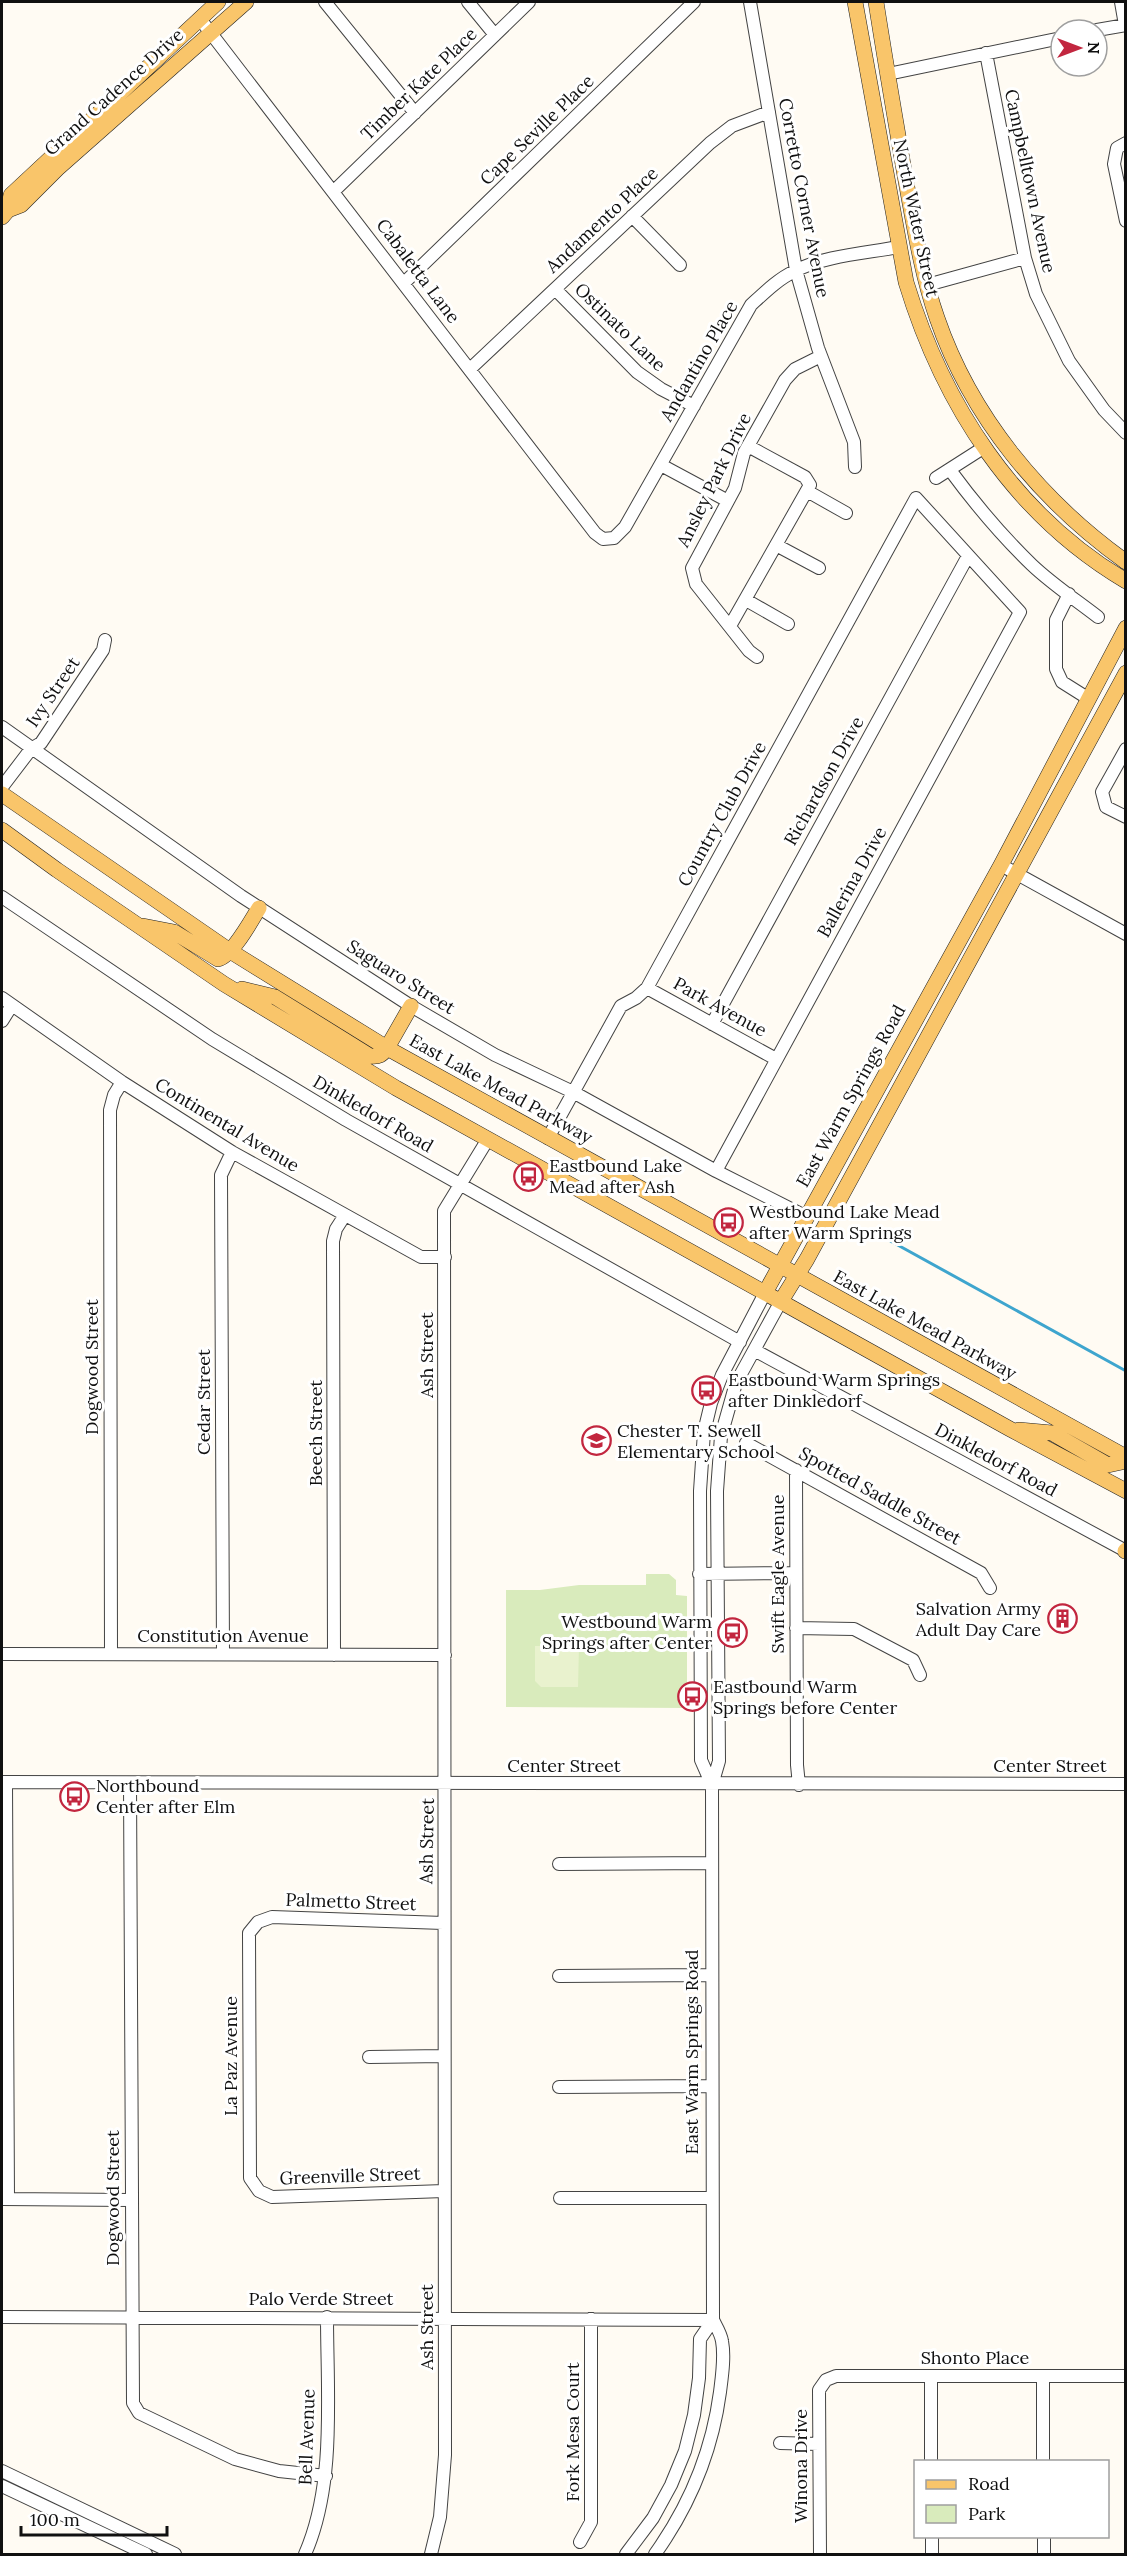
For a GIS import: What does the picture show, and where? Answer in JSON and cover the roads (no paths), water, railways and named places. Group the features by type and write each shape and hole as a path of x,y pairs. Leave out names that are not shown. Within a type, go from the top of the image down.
{"main road":[{"name":"Grand Cadence Drive","path":"5,213 11,195 218,2"},
{"name":"Grand Cadence Drive","path":"5,213 21,205 57,169 246,2"},
{"name":"North Water Street","path":"856,2 898,247 909,291 929,350 962,416 1011,484 1059,531 1125,581"},
{"path":"856,2 865,18 874,56 888,74"},
{"name":"North Water Street","path":"876,2 918,245 940,328 959,371 1007,448 1053,502 1125,562"},
{"name":"East Warm Springs Road","path":"765,1293 1001,865 1125,628"},
{"name":"East Warm Springs Road","path":"781,1302 936,1024 1125,673"},
{"name":"East Lake Mead Parkway","path":"2,794 230,951 387,1048 1125,1459"},
{"path":"2,830 225,984 396,1088 1125,1491"},
{"path":"135,924 174,932 218,959 224,958 230,951 259,908"},
{"path":"225,984 275,997 370,1056 382,1054 387,1048 411,1006"},
{"path":"919,1014 936,1024"},
{"path":"1010,1429 1052,1433 1108,1465 1125,1459"}],"street":[{"path":"325,2 415,113"},
{"path":"468,2 495,35"},
{"name":"Timber Kate Place","path":"334,192 529,2"},
{"name":"Cape Seville Place","path":"405,283 694,2"},
{"name":"Corretto Corner Avenue","path":"750,2 796,270 821,356 854,442 855,467"},
{"path":"1109,28 1125,25 1121,2"},
{"name":"Cabaletta Lane","path":"200,19 595,533 600,538 609,539"},
{"path":"888,74 1049,40"},
{"name":"Campbelltown Avenue","path":"986,53 1025,258 1043,311 1069,361 1098,402 1124,429"},
{"name":"Andamento Place","path":"470,369 720,134 737,124 769,112"},
{"path":"1121,146 1114,154 1114,164 1125,221"},
{"path":"632,216 680,265"},
{"name":"Andantino Place","path":"609,539 616,537 625,527 751,304 773,284 796,270 816,263 898,247"},
{"path":"927,285 1025,258"},
{"name":"Ostinato Lane","path":"555,289 637,372 661,389 694,406"},
{"name":"Ansley Park Drive","path":"757,657 749,651 696,584 692,573 693,564 735,488 741,461 748,446 790,373 821,356"},
{"path":"729,626 746,600 810,482 805,477 748,446"},
{"path":"936,478 983,448"},
{"path":"661,465 728,501"},
{"path":"950,470 982,512 1034,566 1098,617"},
{"path":"807,491 846,513"},
{"name":"Country Club Drive","path":"548,1138 621,1006 636,998 647,988 916,498 968,556"},
{"path":"776,545 819,568"},
{"name":"Ballerina Drive","path":"716,1171 1020,612 968,556"},
{"name":"Richardson Drive","path":"712,1024 968,556"},
{"path":"1069,594 1056,620 1056,669 1062,682 1089,699"},
{"path":"746,600 788,624"},
{"name":"Ivy Street","path":"2,788 31,749 41,742 103,650 105,640"},
{"name":"Saguaro Street","path":"2,727 259,908 411,1006 495,1055 573,1092 807,1218"},
{"path":"1125,749 1101,792 1106,807 1125,817"},
{"path":"1001,865 1125,934"},
{"name":"Dinkledorf Road","path":"2,897 212,1039 346,1120 740,1342"},
{"name":"Park Avenue","path":"647,988 776,1059"},
{"path":"2,1021 7,1001"},
{"name":"Continental Avenue","path":"7,1001 122,1082 232,1152 421,1257 445,1257"},
{"name":"Dogwood Street","path":"111,1654 110,1110 114,1095 122,1082"},
{"name":"Ash Street","path":"431,2554 440,2517 446,2455 443,1923 446,1784 444,1211 488,1139"},
{"name":"Cedar Street","path":"223,1654 221,1175 232,1152"},
{"name":"Beech Street","path":"334,1655 333,1241 336,1228 345,1215"},
{"name":"East Warm Springs Road","path":"712,1785 700,1760 699,1574 701,1462 704,1432 711,1403 722,1375 765,1293"},
{"name":"East Warm Springs Road","path":"655,2554 673,2530 692,2495 717,2419 722,2379 722,2339 712,2320 712,1785 719,1761 718,1473 722,1436 736,1383 781,1302"},
{"name":"Dinkledorf Road","path":"754,1350 1125,1551"},
{"name":"Spotted Saddle Street","path":"746,1443 981,1573 990,1588"},
{"name":"Swift Eagle Avenue","path":"796,1470 799,1785"},
{"path":"699,1574 796,1573"},
{"path":"796,1628 854,1629 913,1660 920,1675"},
{"name":"Constitution Avenue","path":"2,1654 445,1655"},
{"path":"4,1782 4,2199 131,2200"},
{"name":"Center Street","path":"4,1782 1125,1784"},
{"name":"Dogwood Street","path":"130,1783 133,2403 139,2413 235,2459 279,2470 326,2476"},
{"path":"559,1864 712,1863"},
{"name":"Palmetto Street","path":"258,1922 272,1917 443,1923"},
{"name":"La Paz Avenue","path":"258,1922 249,1933 250,2178 259,2191"},
{"path":"559,1976 712,1975"},
{"path":"369,2056 444,2056"},
{"path":"559,2087 712,2086"},
{"name":"Greenville Street","path":"259,2191 272,2197 444,2191"},
{"path":"560,2198 712,2198"},
{"name":"Palo Verde Street","path":"2,2317 712,2320"},
{"name":"Bell Avenue","path":"305,2554 313,2537 326,2476 327,2317"},
{"name":"Fork Mesa Court","path":"580,2542 591,2522 591,2319"},
{"name":"East Warm Springs Road","path":"626,2554 653,2518 671,2485 685,2451 694,2415 699,2378 700,2339 712,2320"},
{"name":"Shonto Place","path":"826,2380 836,2376 1125,2376"},
{"path":"931,2376 932,2460"},
{"path":"1043,2376 1043,2460"},
{"name":"Winona Drive","path":"820,2554 819,2390 826,2380"},
{"path":"780,2443 819,2445"},
{"path":"2,2471 175,2554"},
{"path":"2,2486 146,2554"},
{"path":"932,2538 932,2554"},
{"path":"1044,2538 1044,2554"}],"waterway":[{"path":"885,1238 1126,1371"}],"place":[{"name":"Eastbound Lake Mead after Ash","path":"528,1176"},
{"name":"Westbound Lake Mead after Warm Springs","path":"728,1222"},
{"name":"Eastbound Warm Springs after Dinkledorf","path":"707,1390"},
{"name":"Chester T. Sewell Elementary School","path":"596,1441"},
{"name":"Salvation Army Adult Day Care","path":"1062,1619"},
{"name":"Westbound Warm Springs after Center","path":"733,1632"},
{"name":"Eastbound Warm Springs before Center","path":"692,1697"},
{"name":"Northbound Center after Elm","path":"75,1796"}]}
